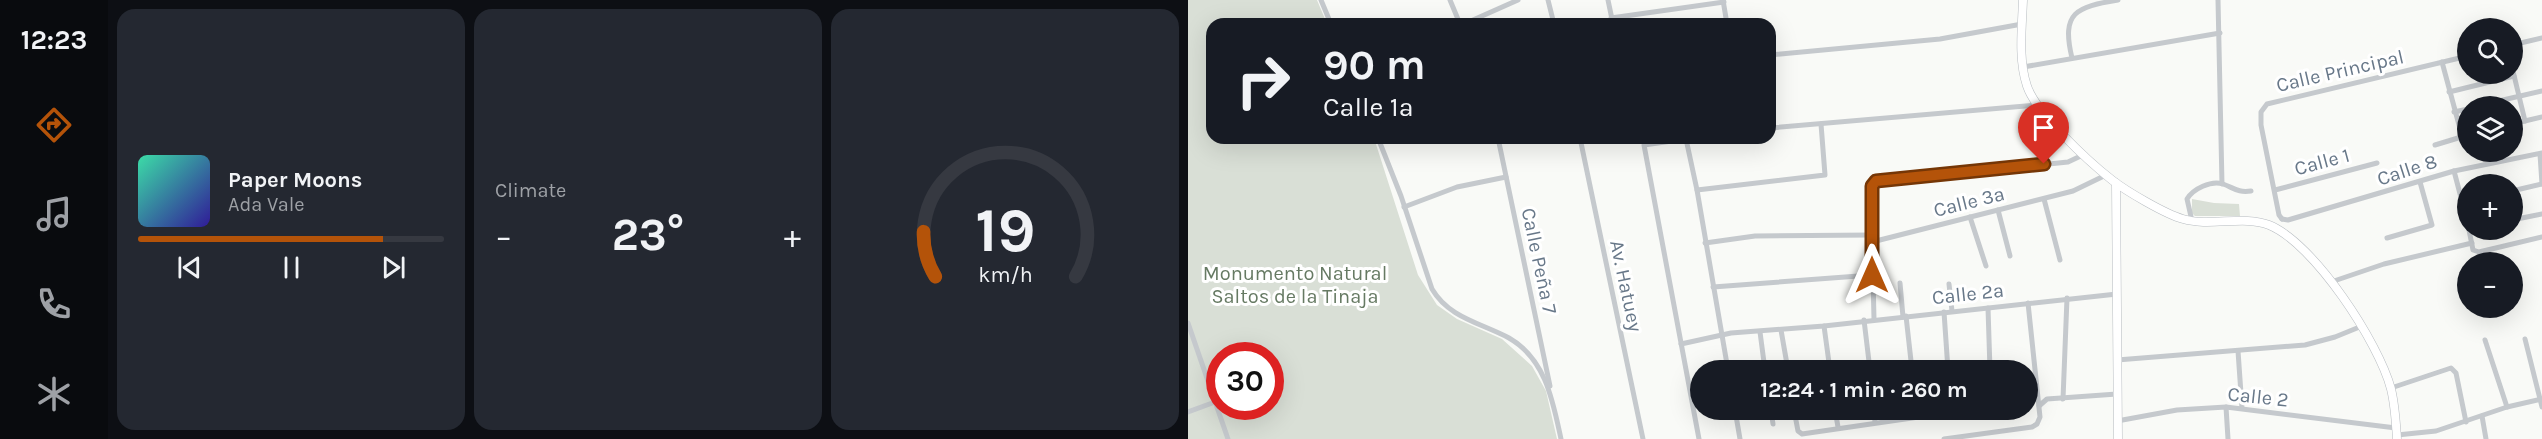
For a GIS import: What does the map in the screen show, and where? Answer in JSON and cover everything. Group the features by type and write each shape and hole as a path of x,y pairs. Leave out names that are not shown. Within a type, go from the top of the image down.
{"street":[{"path":"1321,0 1328,18"},
{"path":"1450,0 1459,18"},
{"path":"1482,18 1518,0"},
{"path":"1548,0 1552,18"},
{"path":"1608,0 1611,18"},
{"path":"2024,0 2023,67 2028,87 2037,105 2106,175 2176,217 2192,221 2258,222 2276,228 2298,246 2331,282 2362,326 2378,356 2391,388 2397,434"},
{"path":"2072,58 2067,37 2074,15 2092,4 2118,0"},
{"path":"2218,0 2222,184"},
{"path":"1629,18 1724,1 1726,18"},
{"path":"1776,54 1940,39 2022,24"},
{"path":"2023,67 2220,33"},
{"path":"2523,42 2542,38"},
{"name":"Calle Principal","path":"2282,219 2279,215 2261,125 2261,112 2267,104 2457,59"},
{"path":"2442,62 2457,118"},
{"path":"2450,92 2482,84"},
{"path":"2516,84 2519,96 2542,91"},
{"path":"1776,128 2037,105"},
{"path":"2523,113 2525,121 2542,117"},
{"path":"1697,190 1825,175 1821,124"},
{"path":"2435,145 2457,138"},
{"path":"1380,144 1432,289 1439,302 1451,311 1517,344 1534,361 1551,390"},
{"name":"Calle Peña 7","path":"1499,144 1561,439"},
{"name":"Av. Hatuey","path":"1581,144 1643,439"},
{"path":"1651,144 1644,145 1699,439"},
{"path":"1687,144 1726,360"},
{"path":"1874,319 1872,235 1874,182 2068,162 2085,154"},
{"path":"2523,188 2542,184 2541,154"},
{"name":"Calle 8","path":"2282,219 2299,218 2454,171 2541,154"},
{"name":"Calle 1","path":"2275,190 2378,163"},
{"path":"2454,171 2457,180"},
{"name":"Calle 3a","path":"1872,242 2073,191 2106,175"},
{"path":"1404,207 1457,187 1506,177"},
{"path":"2387,238 2432,225 2420,182"},
{"path":"2116,183 2118,439"},
{"path":"2192,221 2187,206 2189,195 2203,187 2222,184 2238,192 2251,191"},
{"path":"2044,199 2060,260"},
{"path":"1998,210 2010,256"},
{"path":"2523,218 2542,214"},
{"path":"1970,217 1986,266"},
{"path":"2276,228 2282,219"},
{"path":"1705,243 1755,236 1872,235"},
{"path":"2471,240 2474,250 2479,252 2542,237"},
{"path":"2331,282 2384,264 2472,243"},
{"path":"1713,287 1872,275"},
{"path":"1900,283 1911,360"},
{"path":"1949,284 1952,311"},
{"name":"Calle 2a","path":"1681,344 1722,334 1824,326 2117,294"},
{"path":"2063,399 2067,298"},
{"path":"1944,439 2032,428 2039,422 2028,303"},
{"path":"1988,308 1990,360"},
{"path":"1944,312 1947,360"},
{"path":"1864,320 1869,360"},
{"path":"1188,323 1206,376"},
{"path":"1824,326 1829,360"},
{"path":"2117,360 2305,345 2335,337 2362,326"},
{"path":"1781,330 1786,360"},
{"path":"1760,332 1764,360"},
{"path":"2485,339 2507,407"},
{"path":"2525,339 2542,407"},
{"path":"2238,351 2242,408"},
{"path":"2391,388 2451,368 2456,373 2466,422"},
{"path":"2039,406 2047,399 2117,394"},
{"name":"Calle 2","path":"2117,421 2177,410 2226,407 2397,434 2436,431 2507,407 2541,399"},
{"path":"1188,412 1206,405"},
{"path":"2226,407 2228,439"},
{"path":"2482,416 2486,439"},
{"path":"1221,420 1228,439"},
{"path":"1737,420 1740,439"},
{"path":"1772,420 1773,424"},
{"path":"1796,420 1798,431 1802,434 1884,420"},
{"path":"1837,420 1838,427"},
{"path":"2436,431 2436,439"}],"green space":[{"name":"Monumento Natural Saltos de la Tinaja","path":"1188,0 1317,0 1324,18 1206,18 1206,144 1376,144 1418,275 1437,305 1457,319 1502,339 1532,366 1546,391 1557,439 1188,439"},
{"path":"2192,199 2239,204 2240,216 2195,216 2192,213"}],"route":[{"path":"1872,275 1872,186 1874,182 2044,164"}]}
